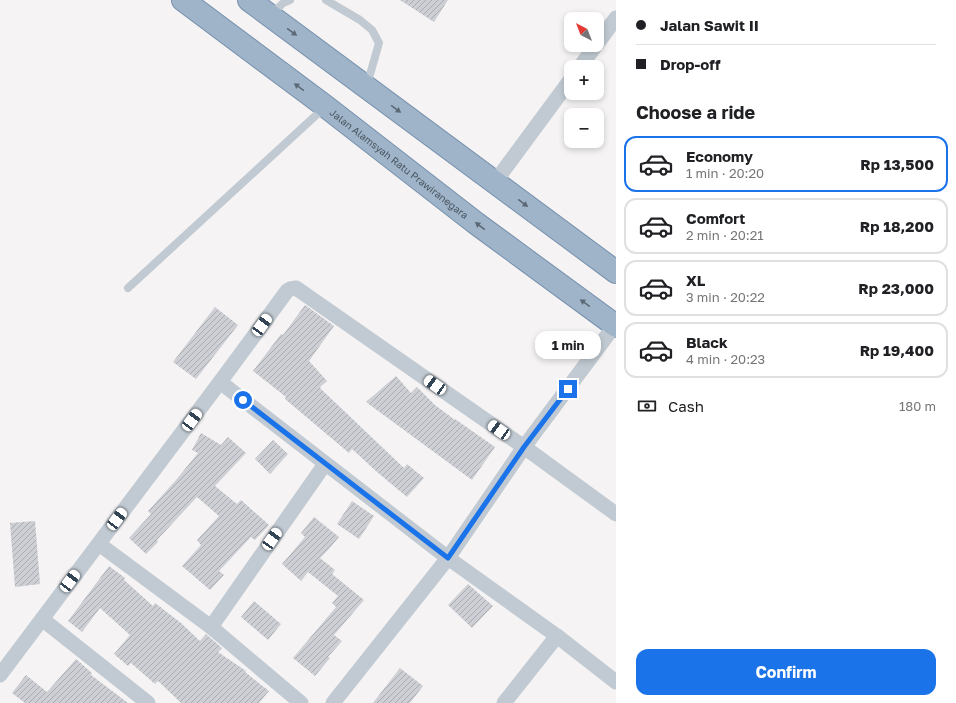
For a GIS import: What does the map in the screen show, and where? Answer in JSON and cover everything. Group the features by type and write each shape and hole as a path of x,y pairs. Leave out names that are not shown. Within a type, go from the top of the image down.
{"highway":[{"name":"Jalan Alamsyah Ratu Prawiranegara","path":"182,0 325,106 477,224 616,326"},
{"path":"249,0 616,272"}],"street":[{"path":"604,35 616,18"},
{"path":"585,60 592,52"},
{"path":"495,182 564,88"},
{"path":"0,675 290,289 296,288 524,447 616,514"},
{"path":"333,703 448,558 524,447 616,326"},
{"path":"220,382 448,558 556,636 616,682"},
{"path":"211,627 325,464"},
{"path":"99,544 211,627 301,703"},
{"path":"42,619 148,703"},
{"path":"504,703 556,636"}],"lane":[{"path":"270,16 283,3 290,0"},
{"path":"326,0 360,20 372,30 379,43 366,87"},
{"path":"128,288 325,106"}],"building":[{"path":"400,0 448,0 434,22"},
{"path":"305,305 334,326 309,361 327,381 320,387 321,389 404,468 407,464 424,478 407,497 352,449 349,453 285,399 286,397 253,371 281,334 283,335"},
{"path":"215,307 238,325 196,379 173,362"},
{"path":"396,376 411,393 417,387 435,405 495,447 472,480 366,402"},
{"path":"201,433 221,445 228,437 246,453 215,486 237,504 241,500 269,525 255,540 251,537 219,571 224,575 210,590 182,566 201,545 197,540 219,516 197,497 146,554 129,538 151,514 148,511 198,453 192,450"},
{"path":"273,440 288,454 270,474 255,459"},
{"path":"352,501 374,516 359,539 337,524"},
{"path":"314,517 339,537 320,558 335,570 332,574 364,600 334,635 342,641 328,657 330,658 315,676 293,658 336,607 332,603 338,596 308,572 301,581 282,564 305,537 301,533"},
{"path":"35,521 40,584 15,587 10,523"},
{"path":"109,566 125,578 124,580 153,606 155,603 181,623 200,641 206,634 222,648 218,652 246,671 245,672 269,691 259,703 181,703 158,681 155,684 131,663 128,666 114,654 130,635 100,608 82,632 68,621"},
{"path":"468,584 493,606 472,628 448,605"},
{"path":"254,601 281,624 268,640 241,617"},
{"path":"76,659 92,673 91,675 128,703 25,703 12,693 26,675 47,692"},
{"path":"400,668 423,686 410,703 373,703"}],"route":[{"path":"243,400 448,558 524,447 568,389"}]}
